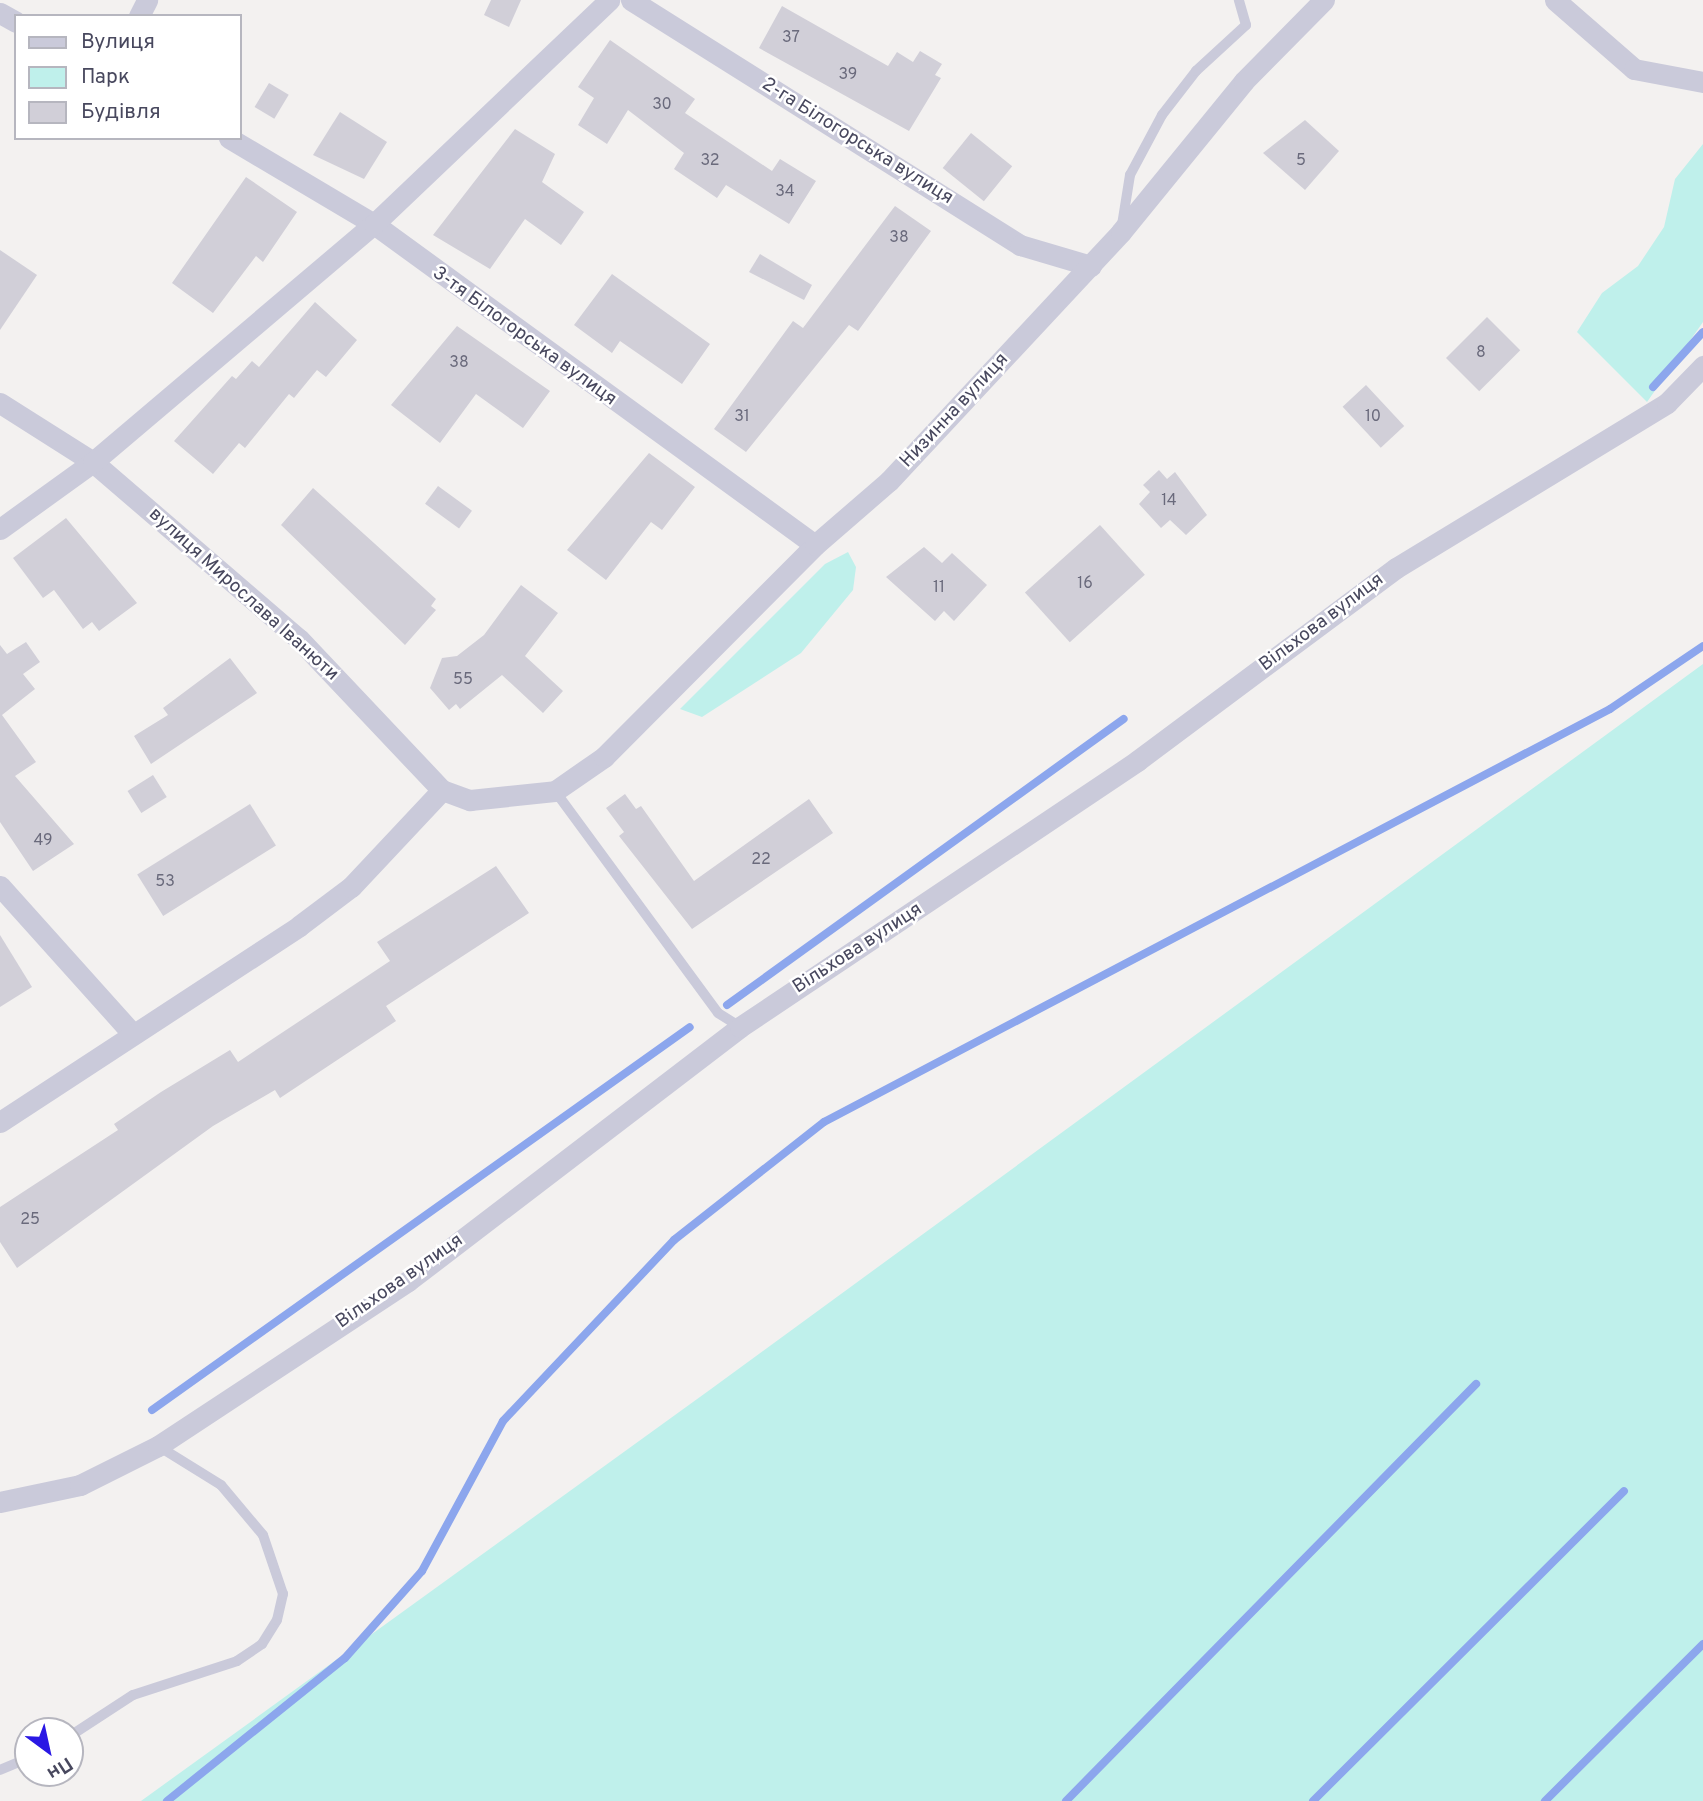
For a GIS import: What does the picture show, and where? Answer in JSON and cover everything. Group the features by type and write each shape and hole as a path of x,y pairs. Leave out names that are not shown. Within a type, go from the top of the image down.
{"street":[{"path":"0,530 93,462 374,224 609,0"},
{"name":"2-га Білогорська вулиця","path":"631,0 1020,245 1091,266"},
{"name":"Низинна вулиця","path":"555,792 604,757 815,545 889,481 1091,266 1244,81 1324,0"},
{"path":"1555,0 1634,69 1703,82"},
{"name":"3-тя Білогорська вулиця","path":"232,140 374,224 815,545"},
{"name":"Вільхова вулиця","path":"0,1502 80,1485 158,1446 408,1280 740,1027 1137,761 1396,568 1667,403 1703,366"},
{"name":"вулиця Мирослава Іванюти","path":"0,403 93,462 299,639 442,790"},
{"path":"0,1122 351,887 442,790 470,800 555,792"},
{"path":"0,886 133,1034"}],"lane":[{"path":"1121,232 1130,176 1144,143 1187,81 1243,30 1247,14 1238,0"},
{"path":"555,792 718,1013 740,1027"},
{"path":"84,1727 133,1695 237,1661 262,1644 277,1620 283,1594 263,1535 221,1485 158,1446"}],"green space":[{"path":"1703,144 1703,322 1647,402 1577,332 1602,293 1638,266 1664,227 1675,179"},
{"path":"848,552 856,567 853,590 801,653 702,717 680,709 825,564"},
{"path":"1703,664 1703,1801 141,1801 711,1389"}],"building":[{"path":"491,0 521,0 509,27 484,15"},
{"path":"782,6 888,66 897,52 913,62 920,51 942,64 935,75 941,78 909,131 759,48"},
{"path":"610,40 695,99 685,113 772,171 780,159 816,181 789,224 726,185 717,198 674,169 684,153 628,110 607,144 578,125 594,98 578,87"},
{"path":"269,83 289,95 274,119 255,107"},
{"path":"340,112 387,142 364,179 313,155"},
{"path":"1305,120 1339,151 1305,190 1263,153"},
{"path":"515,129 555,154 542,182 584,212 561,245 525,219 490,269 433,235"},
{"path":"971,133 1012,166 984,201 943,168"},
{"path":"246,177 297,212 263,262 256,256 213,313 172,283"},
{"path":"895,206 931,231 858,331 849,325 746,452 714,429 793,321 803,328"},
{"path":"0,250 37,275 0,330"},
{"path":"760,254 812,285 804,300 749,272"},
{"path":"612,274 710,344 682,384 620,341 612,353 574,325"},
{"path":"315,302 357,340 326,377 317,370 294,398 289,394 245,448 239,443 213,474 174,441 232,376 236,379 252,361 259,367"},
{"path":"1487,317 1520,350 1479,391 1446,358"},
{"path":"457,326 550,391 523,428 476,394 440,443 391,405"},
{"path":"1366,385 1404,426 1381,448 1343,407"},
{"path":"649,453 695,487 662,530 651,522 606,580 567,550"},
{"path":"1159,470 1167,479 1175,472 1207,515 1186,535 1170,520 1161,528 1139,504 1150,492 1143,485"},
{"path":"438,486 472,511 459,528 425,504"},
{"path":"313,488 436,599 431,606 436,610 405,645 281,525"},
{"path":"66,518 137,603 99,631 92,622 83,629 54,590 43,598 13,558"},
{"path":"1100,525 1145,575 1070,642 1025,593"},
{"path":"924,547 942,563 952,553 987,585 954,621 944,611 935,621 886,577"},
{"path":"521,585 558,613 525,656 563,691 543,713 502,675 460,709 456,704 449,710 430,688 442,658 457,656 484,635"},
{"path":"26,642 40,662 23,674 35,689 2,715 36,762 15,776 74,844 33,871 0,822 0,645 7,654"},
{"path":"230,658 257,693 151,764 134,736 168,715 163,708"},
{"path":"153,775 167,797 141,813 128,791"},
{"path":"625,794 636,809 641,806 694,881 809,799 833,833 692,929 619,836 624,832 606,808"},
{"path":"250,804 276,846 163,916 137,874"},
{"path":"496,866 529,913 386,1006 396,1021 280,1098 275,1090 213,1126 17,1268 0,1242 0,1207 118,1130 114,1124 161,1092 230,1050 238,1062 390,961 377,942"},
{"path":"0,935 32,987 0,1007"}],"waterway":[{"path":"1653,387 1703,332"},
{"path":"167,1801 345,1658 422,1571 503,1421 674,1240 824,1122 1610,709 1703,646"},
{"path":"727,1005 1124,719"},
{"path":"152,1410 690,1027"},
{"path":"1066,1801 1476,1384"},
{"path":"1313,1801 1624,1491"},
{"path":"1545,1801 1703,1644"}]}
